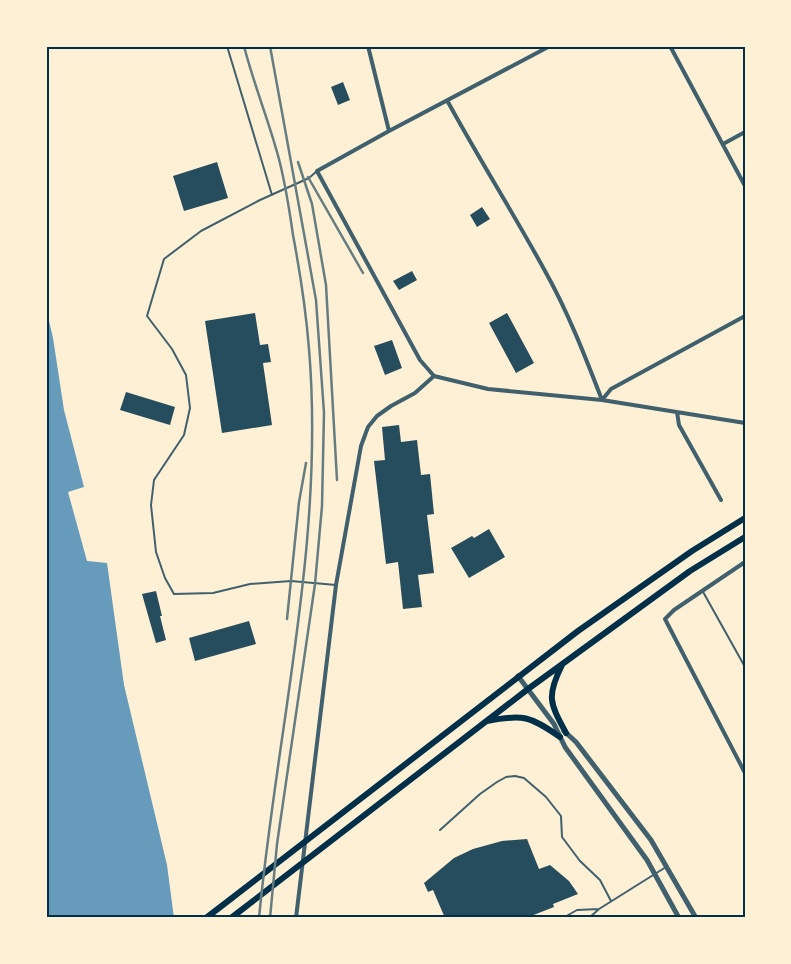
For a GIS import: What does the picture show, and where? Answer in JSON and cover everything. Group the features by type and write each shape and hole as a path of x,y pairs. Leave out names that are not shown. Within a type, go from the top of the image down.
{"highway":[{"path":"206,918 578,631 692,551 745,518"},
{"path":"231,918 563,663 690,571 745,537"},
{"path":"563,663 554,681 551,697 553,708 566,733"},
{"path":"486,721 508,717 525,717 540,723 560,737"}],"street":[{"path":"368,46 389,131"},
{"path":"550,46 317,171 420,360 434,376 488,389 602,400 745,423"},
{"path":"670,46 745,186"},
{"path":"448,102 546,271 577,335 602,400"},
{"path":"723,144 745,132"},
{"path":"602,400 611,389 745,316"},
{"path":"296,918 336,585 362,446 368,427 377,416 415,393 434,376"},
{"path":"677,412 679,425 721,500"},
{"path":"745,562 702,590 674,610 665,619 745,773"},
{"path":"518,676 554,724 565,747 654,873 679,918"},
{"path":"554,724 576,742 651,840 696,918"}],"lane":[{"path":"227,46 272,195"},
{"path":"317,171 309,178 201,231 164,259 147,316 172,349 186,375 190,408 184,435 154,480 151,505 156,552 165,578 174,594 212,593 250,584 281,582 336,585"},
{"path":"702,590 745,667"},
{"path":"440,830 480,794 497,782 506,777 524,778 546,798 561,816 562,837 580,861 600,880 611,901"},
{"path":"590,918 599,909 667,866"},
{"path":"563,918 577,910 599,909"}],"water":[{"path":"46,308 53,338 64,410 84,487 68,492 87,561 107,563 124,685 167,865 174,918 46,918"}],"building":[{"path":"343,82 350,100 338,105 331,87"},
{"path":"217,162 228,198 184,211 173,176"},
{"path":"482,207 490,219 477,227 470,215"},
{"path":"412,271 417,280 399,290 393,281"},
{"path":"255,313 260,345 268,344 271,362 263,363 272,425 222,433 205,321"},
{"path":"507,313 534,363 516,373 489,323"},
{"path":"392,340 402,368 385,375 374,346"},
{"path":"126,392 175,407 170,425 120,410"},
{"path":"399,425 401,442 417,440 421,475 430,474 434,514 427,515 434,573 418,575 422,607 403,609 398,562 386,564 374,461 385,460 382,427"},
{"path":"489,529 505,557 469,578 451,548"},
{"path":"156,591 166,640 156,643 142,594"},
{"path":"249,621 256,644 195,661 189,638"},
{"path":"527,839 539,869 550,865 569,881 578,894 553,904 554,907 531,916 532,918 445,918 433,890 428,892 424,883 454,858 473,849 502,841"}],"railway":[{"path":"244,46 277,152 286,193 306,320 312,420 310,492 305,563 259,918"},
{"path":"270,46 316,300 324,413 322,506 315,584 277,844 270,918"},
{"path":"298,162 312,204 326,285 337,480"},
{"path":"308,177 363,273"},
{"path":"287,619 299,502 306,463"}]}
